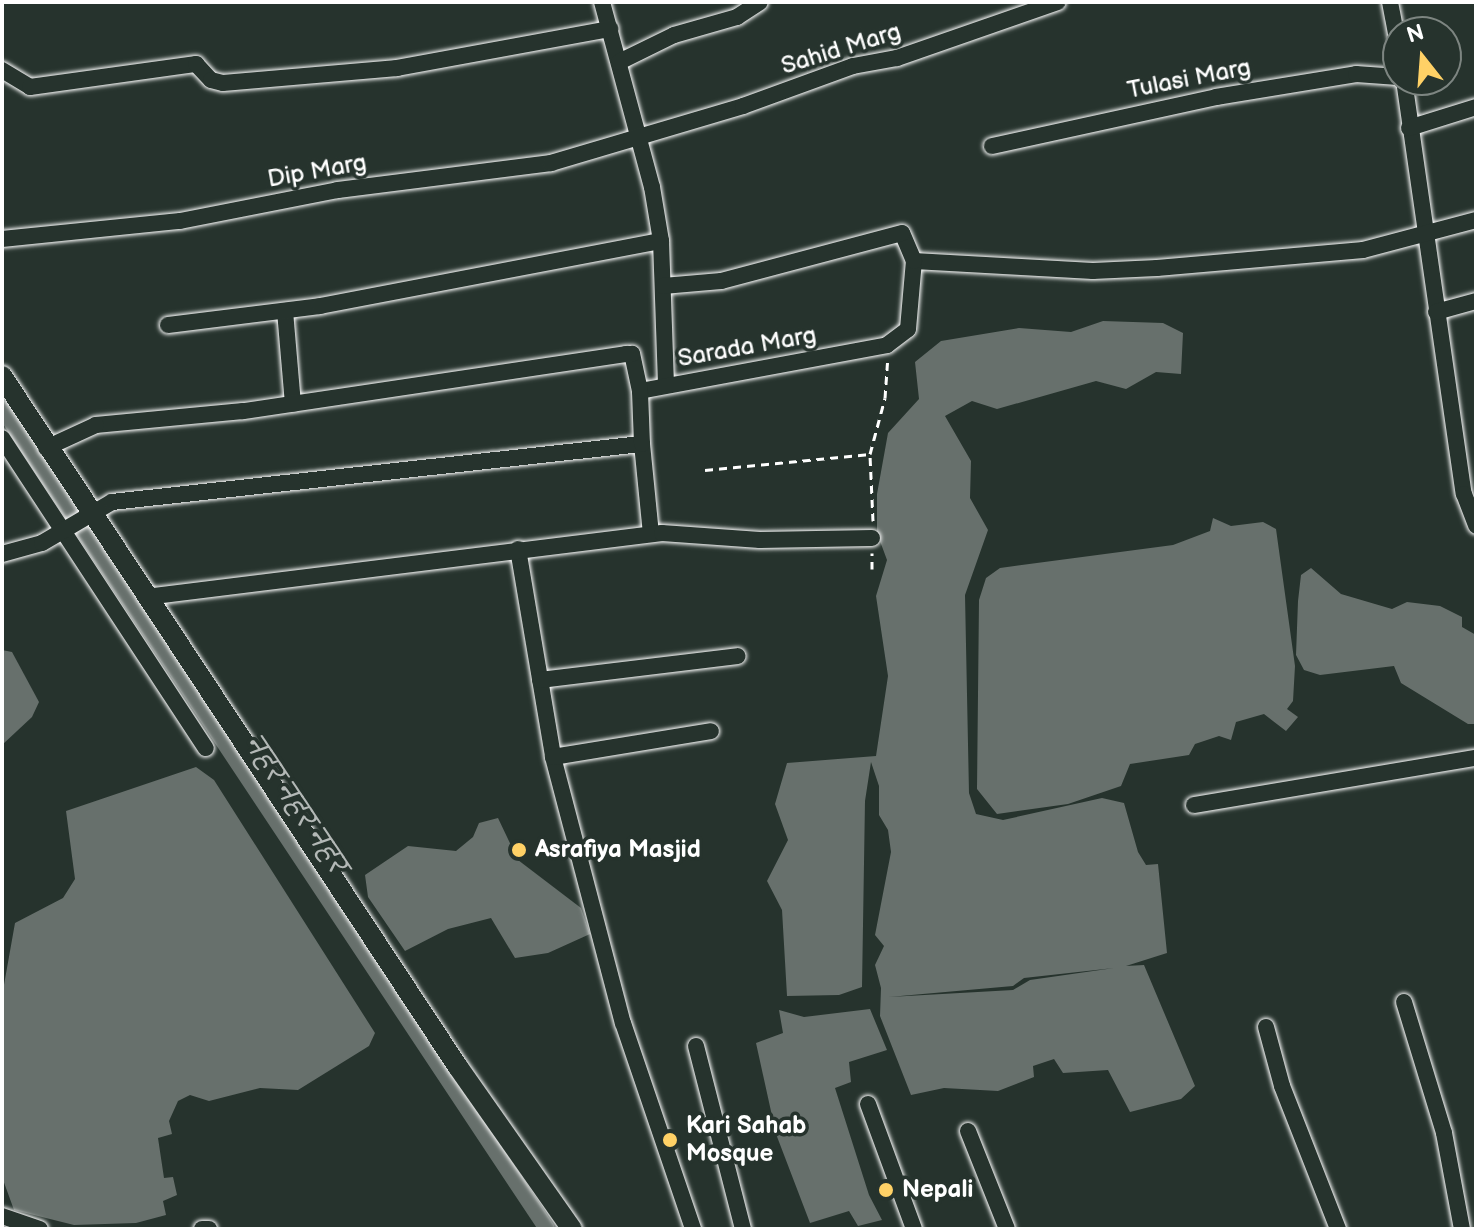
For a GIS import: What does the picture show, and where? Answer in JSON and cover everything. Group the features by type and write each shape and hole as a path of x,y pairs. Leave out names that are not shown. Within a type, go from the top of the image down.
{"main road":[{"path":"2,376 87,514 572,1229"}],"street":[{"path":"602,2 661,241 666,385"},
{"path":"619,62 674,35 737,17 760,2"},
{"name":"Sahid Marg","path":"636,134 743,106 853,66 897,58 1058,2"},
{"path":"2,70 30,87 196,64 211,80 223,83 397,68 610,29"},
{"name":"Tulasi Marg","path":"992,146 1216,97 1356,74 1382,76"},
{"path":"1406,96 1464,494 1476,526"},
{"path":"1409,128 1476,107"},
{"name":"Dip Marg","path":"2,239 180,221 338,190 551,163 636,134"},
{"path":"914,261 1093,271 1157,268 1363,250 1476,220"},
{"path":"663,286 721,281 902,233 914,261 908,329 887,345"},
{"path":"168,325 285,311 661,241"},
{"path":"1436,312 1476,301"},
{"path":"285,311 293,404"},
{"name":"Sarada Marg","path":"640,391 887,345"},
{"path":"46,448 96,425 293,404 632,354 640,391 651,534"},
{"path":"2,438 66,528 206,748"},
{"path":"2,554 42,543 112,502 642,444"},
{"path":"146,597 651,534 872,538"},
{"path":"518,549 553,757 623,1023 693,1229"},
{"path":"540,680 738,656"},
{"path":"553,757 711,731"},
{"path":"1194,805 1476,758"},
{"path":"1404,1002 1444,1133 1462,1229"},
{"path":"1266,1027 1282,1086 1338,1229"},
{"path":"696,1046 743,1229"},
{"path":"868,1104 914,1229"},
{"path":"968,1131 1007,1229"},
{"path":"3,1218 40,1229"},
{"path":"202,1229 209,1229"}],"path":[{"path":"872,569 870,454 885,398 887,345"},
{"path":"705,470 870,454"}],"shaded area":[{"path":"1103,321 1163,323 1183,333 1181,374 1156,372 1126,389 1096,381 997,409 972,401 945,416 971,461 970,498 988,530 965,595 969,793 976,814 1003,820 1102,798 1124,803 1138,852 1146,865 1158,864 1167,953 1126,966 1144,965 1195,1086 1181,1099 1130,1112 1108,1070 1063,1073 1054,1059 1033,1066 1034,1077 998,1091 944,1088 911,1095 880,1016 881,988 875,965 884,946 875,935 891,852 888,830 879,815 879,786 871,762 865,801 862,987 839,995 787,996 782,910 767,881 788,840 775,804 787,763 876,756 888,676 876,596 887,560 877,533 877,494 888,433 919,399 915,362 941,341 1019,328 1071,332","holes":["1114,968 1030,980 1013,990 889,997 1013,986 1024,978"]},
{"path":"1213,518 1231,526 1263,522 1276,529 1295,666 1293,701 1287,709 1298,717 1286,731 1264,714 1236,722 1231,740 1219,736 1195,744 1189,755 1130,764 1121,786 1068,804 997,814 977,789 979,600 986,578 1000,568 1173,545 1210,531"},
{"path":"1311,568 1341,594 1392,609 1407,602 1440,606 1462,617 1462,627 1476,635 1476,724 1468,724 1401,683 1394,666 1320,675 1304,670 1296,655 1298,601 1301,575"},
{"path":"2,650 12,652 39,702 32,717 2,745"},
{"path":"196,767 214,780 375,1033 369,1046 298,1090 260,1088 209,1101 190,1095 178,1101 169,1121 172,1134 158,1138 164,1178 173,1177 177,1195 163,1201 166,1215 136,1223 74,1225 14,1210 2,1177 2,996 15,923 63,898 75,879 66,811"},
{"path":"498,818 518,860 581,908 590,934 548,953 515,958 491,918 448,929 405,951 368,897 365,875 408,846 456,851 473,837 479,823"},
{"path":"870,1009 887,1050 849,1062 851,1082 835,1088 869,1195 882,1220 858,1226 849,1211 810,1223 776,1134 756,1043 783,1033 779,1010 804,1017"}],"waterway":[{"name":"नहर नहर नहर","path":"2,408 547,1229"}],"place":[{"name":"Asrafiya Masjid","path":"519,850"},
{"name":"Kari Sahab Mosque","path":"670,1140"},
{"name":"Nepali","path":"886,1190"}]}
